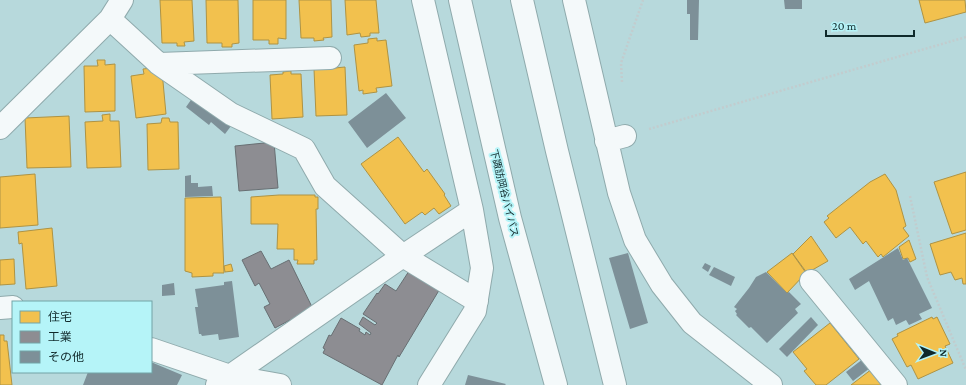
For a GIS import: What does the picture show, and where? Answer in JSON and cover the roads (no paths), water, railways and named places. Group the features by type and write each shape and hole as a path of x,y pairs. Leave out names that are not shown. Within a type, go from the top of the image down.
{"main road":[{"path":"0,128 110,19 122,0"},
{"path":"423,0 472,210 482,268 475,311 429,385"},
{"name":"下諏訪岡谷バイパス","path":"460,0 510,218 556,385"},
{"path":"522,0 557,151 615,385"},
{"path":"574,0 616,139 619,193 635,240 662,285 692,323 771,385"},
{"path":"110,19 158,64 231,114 304,149 325,186 403,256 477,301"},
{"path":"158,64 330,58"},
{"path":"224,381 403,256 472,210"},
{"path":"811,281 896,385"},
{"path":"0,308 12,307"},
{"path":"152,349 224,381 280,385"}]}
